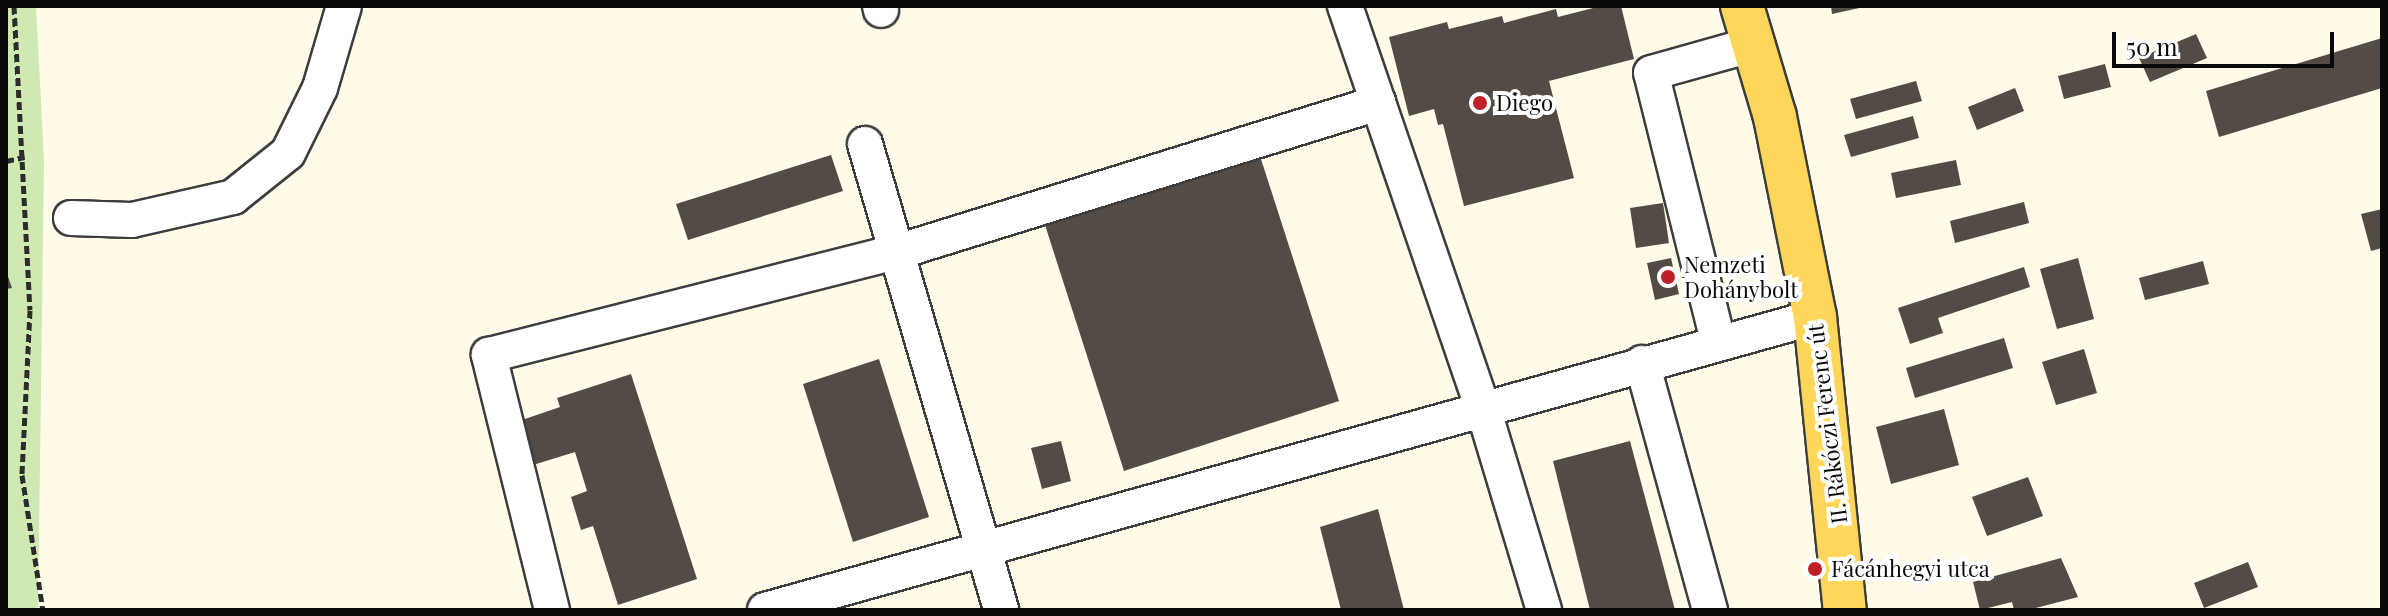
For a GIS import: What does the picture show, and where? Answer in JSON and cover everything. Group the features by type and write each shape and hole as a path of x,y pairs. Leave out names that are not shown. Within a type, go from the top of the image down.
{"main road":[{"name":"II. Rákóczi Ferenc út","path":"1748,25 1794,202 1815,317 1845,610"}],"lane":[{"path":"71,218 132,220 233,197 288,153 320,88 344,6"},
{"path":"1345,6 1483,408 1544,610"},
{"path":"1718,341 1651,73 1748,25"},
{"path":"552,610 489,355 897,252 1378,103"},
{"path":"865,144 1001,610"},
{"path":"765,610 1718,341 1815,317"},
{"path":"1642,363 1710,610"}],"path":[{"path":"14,6 25,157 30,310 22,475 43,610"},
{"path":"6,161 25,157"}],"green space":[{"path":"6,6 36,6 44,161 38,610 6,610"}],"building":[{"name":"Diego","path":"1601,6 1621,6 1634,59 1549,81 1574,178 1464,206 1443,124 1438,125 1434,109 1409,116 1389,37 1447,22 1449,29 1502,16 1504,23 1556,9 1558,17"},
{"path":"1831,6 1864,6 1864,7 1832,14"},
{"path":"2196,34 2207,58 2150,82 2139,58"},
{"path":"2382,38 2382,88 2219,137 2206,91"},
{"path":"2105,64 2111,87 2064,99 2058,76"},
{"path":"1916,81 1922,101 1856,119 1850,99"},
{"path":"2015,88 2024,111 1977,130 1968,107"},
{"path":"1913,116 1919,138 1851,157 1844,135"},
{"path":"831,155 843,191 688,240 676,204"},
{"path":"1260,156 1339,401 1124,471 1045,225"},
{"path":"1956,160 1961,185 1896,198 1891,173"},
{"path":"2024,202 2029,223 1955,243 1950,221"},
{"path":"1663,203 1669,243 1636,248 1630,208"},
{"path":"2382,209 2382,248 2371,251 2361,214"},
{"path":"1671,258 1679,294 1655,300 1647,263"},
{"path":"2078,258 2094,319 2057,329 2040,269"},
{"path":"2203,261 2209,284 2145,300 2139,278"},
{"path":"2024,267 2030,287 1938,318 1943,333 1910,344 1898,308"},
{"path":"6,271 12,288 6,289"},
{"path":"2004,338 2013,368 1915,398 1906,368"},
{"path":"2084,349 2097,393 2056,405 2042,362"},
{"path":"879,359 929,517 853,542 803,384"},
{"path":"631,374 697,579 618,605 593,526 581,530 571,497 587,491 575,452 533,465 519,421 560,407 557,398"},
{"path":"1944,409 1959,465 1891,484 1876,427"},
{"path":"1061,441 1071,481 1042,489 1031,448"},
{"path":"1630,441 1675,610 1590,610 1553,461"},
{"path":"2028,477 2043,516 1987,536 1972,497"},
{"path":"1378,509 1404,610 1341,610 1320,527"},
{"path":"2061,558 2078,597 2028,610 2014,610 2012,602 1980,610 1973,582"},
{"path":"2248,562 2258,587 2204,608 2194,583"}],"place":[{"name":"Diego","path":"1480,103"},
{"name":"Nemzeti Dohánybolt","path":"1668,277"},
{"name":"Fácánhegyi utca","path":"1815,569"}]}
